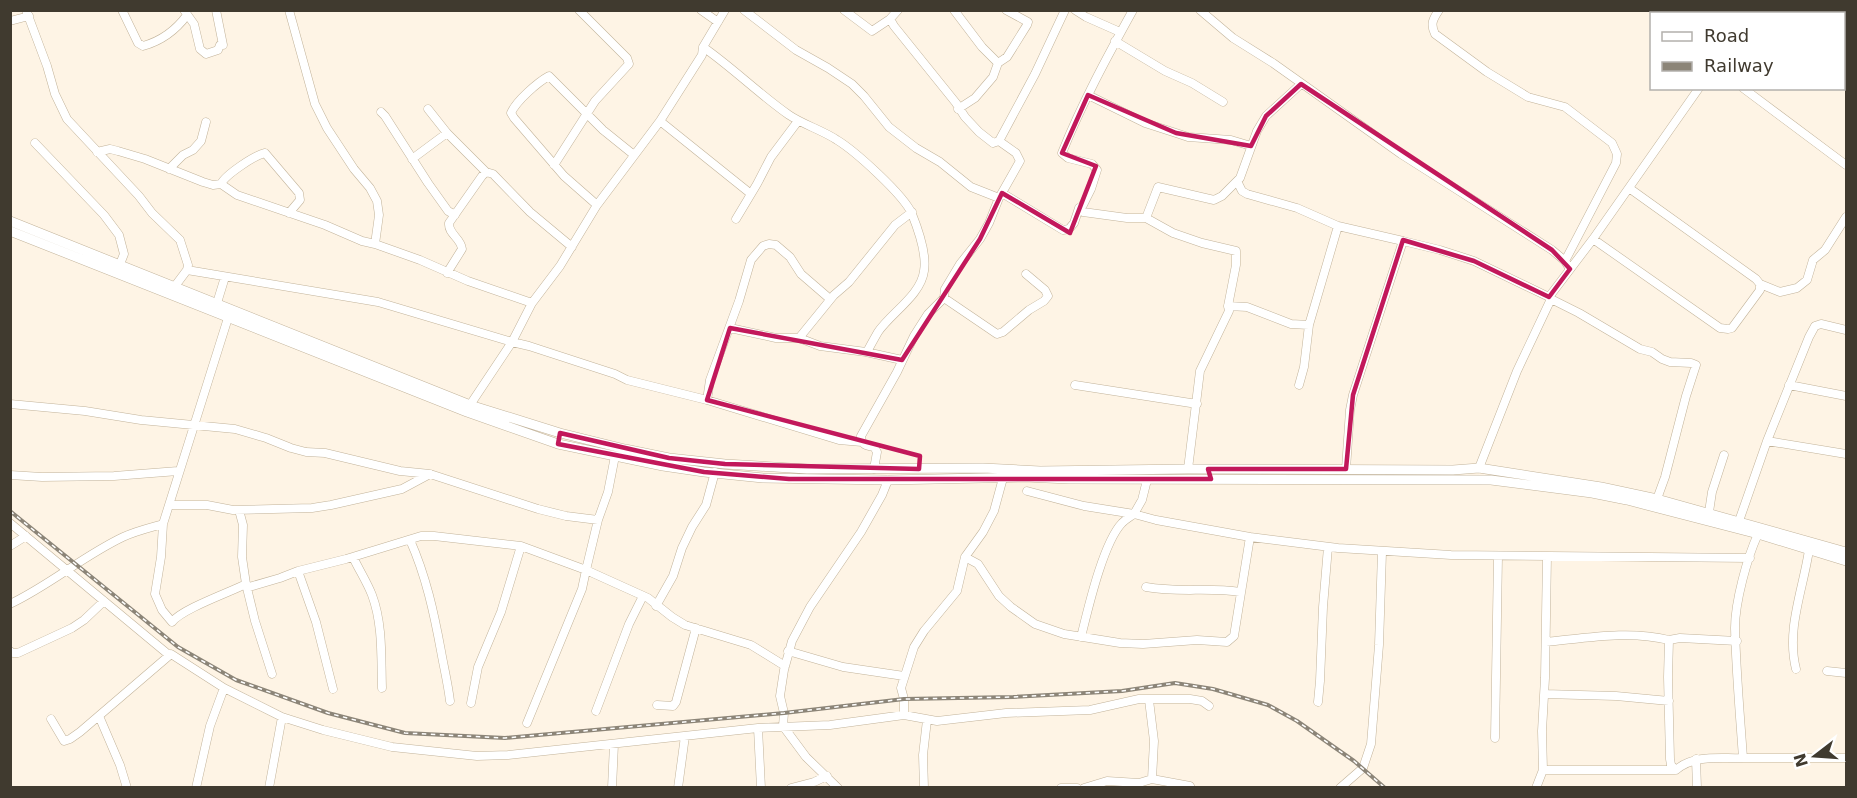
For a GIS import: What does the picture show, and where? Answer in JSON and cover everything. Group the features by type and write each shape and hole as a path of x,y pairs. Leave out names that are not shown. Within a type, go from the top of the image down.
{"main road":[{"path":"10,220 228,318 467,412 558,444 663,466 789,479 888,480 1003,478 1147,480 1211,474 1346,469 1454,470 1479,468 1657,498 1846,552"},
{"path":"11,233 120,264 470,405 560,433 669,458 807,469 982,468 1051,471 1188,469 1211,474 1491,480 1592,493 1758,534 1846,561"},
{"path":"558,444 560,433"}],"street":[{"path":"122,10 140,46 161,39 178,27 185,13 194,24 200,49 206,54 218,50 220,45 223,45 216,10"},
{"path":"289,10 315,104 327,128 377,201 379,215 375,244"},
{"path":"554,165 595,101 629,64 627,58 579,10"},
{"path":"701,10 718,22"},
{"path":"470,405 512,342 532,303 572,247 597,205 660,122 702,55 703,47 725,10"},
{"path":"744,10 796,50 852,84 889,127 916,148 940,162 971,188 1001,196 1063,230 1069,229 1074,223 1079,208 1091,189 1097,170 1092,164 1068,158 1062,153 1115,41 1134,10"},
{"path":"844,10 872,31 890,19 898,10"},
{"path":"954,10 982,47 998,63"},
{"path":"958,109 975,98 993,77 998,63 1006,57 1028,22 1006,10"},
{"path":"890,19 956,103 958,109 979,132 993,143 999,141 1035,74 1065,10"},
{"path":"1075,10 1120,32"},
{"path":"1200,10 1233,38 1273,63 1401,154 1565,261 1570,269"},
{"path":"1439,10 1432,21 1435,34 1487,72 1528,97 1565,107 1609,140 1616,148 1616,163 1565,261"},
{"path":"10,21 28,13 59,104 72,126 180,240 188,265 175,286"},
{"path":"1115,41 1223,102"},
{"path":"703,47 798,121 819,130 847,147 899,196 912,213 924,254 924,272 920,284 879,331 867,352"},
{"path":"597,205 554,165 514,118 511,112 513,108 549,76 586,115 634,155"},
{"path":"1146,218 1158,187 1214,200 1222,196 1240,178 1257,131 1266,116 1301,84"},
{"path":"1479,468 1517,371 1550,298 1698,90"},
{"path":"1746,90 1846,165"},
{"path":"1088,95 1145,123 1176,134 1231,140 1251,146"},
{"path":"428,108 447,134 486,172 494,174 530,212 572,247"},
{"path":"381,112 448,211 455,215"},
{"path":"736,219 771,156 798,121"},
{"path":"169,169 183,154 193,150 201,141 206,122"},
{"path":"660,122 751,194"},
{"path":"412,159 447,134"},
{"path":"874,469 878,452 874,447 866,446 861,436 914,336 928,314 944,298 945,289 960,264 980,239 1020,161 1016,153 999,141"},
{"path":"35,143 104,215 119,235 124,254 120,264"},
{"path":"97,152 118,150 203,182 213,185 221,184 237,195 325,225 362,241 420,260 447,273 532,303"},
{"path":"221,184 229,174 259,154 265,153 299,193 300,200 289,213"},
{"path":"447,273 462,249 460,242 448,226 486,172"},
{"path":"1237,181 1242,191 1247,194 1297,208 1338,226 1440,250 1474,261 1579,313 1662,359 1670,362 1696,364 1665,477 1657,498"},
{"path":"1629,188 1760,284 1780,292 1797,288 1807,279 1814,260 1825,250 1846,217"},
{"path":"1079,208 1083,212 1127,218 1146,218 1173,233 1236,251 1229,310 1200,371 1188,469"},
{"path":"799,338 830,299 849,282 895,225 912,213"},
{"path":"1299,385 1304,368 1309,325 1338,226"},
{"path":"1593,239 1720,328 1732,328 1760,290 1760,284"},
{"path":"1346,469 1353,395 1403,241"},
{"path":"707,400 710,380 730,328 751,260 764,246 776,245 790,257 801,274 830,299"},
{"path":"187,270 378,302 529,346 627,380 707,400 839,440 862,442"},
{"path":"944,298 997,334 1048,296 1045,290 1026,274"},
{"path":"216,303 225,277"},
{"path":"1228,306 1247,307 1291,324 1309,325"},
{"path":"228,318 163,524 155,594 162,610 172,622 174,618 187,611 246,584"},
{"path":"1738,521 1789,385 1815,326 1821,324 1846,330"},
{"path":"730,328 776,338 799,338 820,346 867,352 902,360"},
{"path":"1074,385 1197,404"},
{"path":"1789,385 1846,396"},
{"path":"10,404 235,429 306,452 326,453 400,471 429,474 538,509 566,516 598,520"},
{"path":"1767,441 1846,454"},
{"path":"1709,512 1712,492 1724,455"},
{"path":"527,723 582,590 598,520 608,492 615,456"},
{"path":"10,475 135,476 178,471"},
{"path":"656,606 673,576 692,527 706,505 715,472"},
{"path":"170,505 207,505 239,510 312,508 402,489 429,474"},
{"path":"904,715 901,688 914,647 924,631 957,591 965,557 983,532 994,511 1003,478"},
{"path":"838,788 806,757 783,726 784,713 780,696 792,641 810,607 861,532 888,480"},
{"path":"1081,637 1107,551 1117,530 1134,514 1142,500 1147,480"},
{"path":"1027,491 1084,506 1156,520 1250,537 1328,547 1382,552 1750,558"},
{"path":"239,510 243,525 242,557 246,584 272,674"},
{"path":"10,523 169,655 174,655 224,688 282,717 392,747 477,756 508,756 759,728 830,725 904,715 937,721 1006,713 1090,710 1139,699 1190,699 1202,701 1209,706"},
{"path":"10,604 32,594 66,570 123,537 163,524"},
{"path":"1743,758 1735,630 1738,603 1758,534"},
{"path":"10,546 27,536"},
{"path":"246,584 249,587 264,583 298,571 421,537 434,536 521,546 586,570 643,596 678,621 751,645 785,666"},
{"path":"965,557 978,564 999,596 1011,607 1035,624 1064,634 1120,643 1143,644 1197,640 1227,642 1234,636 1250,537"},
{"path":"411,540 431,598 450,701"},
{"path":"471,703 478,667 501,612 521,546"},
{"path":"1318,702 1328,547"},
{"path":"1796,669 1794,621 1809,550"},
{"path":"1340,788 1362,768 1371,744 1379,645 1382,552"},
{"path":"1495,738 1498,555"},
{"path":"1536,788 1543,770 1547,556"},
{"path":"353,557 372,596 377,616 382,688"},
{"path":"298,571 316,622 333,689"},
{"path":"1146,586 1177,591 1220,589 1240,592"},
{"path":"596,711 629,624 643,596"},
{"path":"10,651 18,652 72,628 104,601"},
{"path":"657,705 673,706 676,702 696,628"},
{"path":"1546,642 1618,635 1669,640 1680,638 1737,641"},
{"path":"1669,640 1670,759 1671,765 1676,770"},
{"path":"788,651 843,667 904,676"},
{"path":"51,719 61,738 66,741 80,732 169,655"},
{"path":"1827,671 1846,673"},
{"path":"196,788 210,726 224,688"},
{"path":"1544,694 1616,696 1669,701"},
{"path":"1149,700 1154,741 1152,779"},
{"path":"99,716 120,765 127,788"},
{"path":"269,788 282,717"},
{"path":"924,788 923,755 927,720"},
{"path":"759,728 761,788"},
{"path":"678,788 685,736"},
{"path":"612,788 614,744"},
{"path":"1543,770 1676,770 1683,764 1696,759 1846,758"},
{"path":"1696,759 1697,788"},
{"path":"791,788 827,776"},
{"path":"1084,788 1107,780 1139,783 1152,779 1183,784 1191,788"},
{"path":"1061,788 1077,788"}],"highlighted area":[{"path":"1301,84 1552,250 1570,269 1549,297 1474,261 1403,240 1353,395 1346,469 1208,469 1211,479 789,479 704,472 558,444 560,433 669,458 725,464 919,469 920,456 707,400 730,328 902,360 980,239 1002,193 1070,233 1096,166 1062,153 1088,95 1176,133 1251,146 1266,116"}],"railway":[{"path":"10,511 178,647 236,680 328,713 405,733 505,738 784,713 904,699 1013,697 1122,691 1175,683 1213,689 1268,705 1297,721 1354,761 1385,788"}]}
